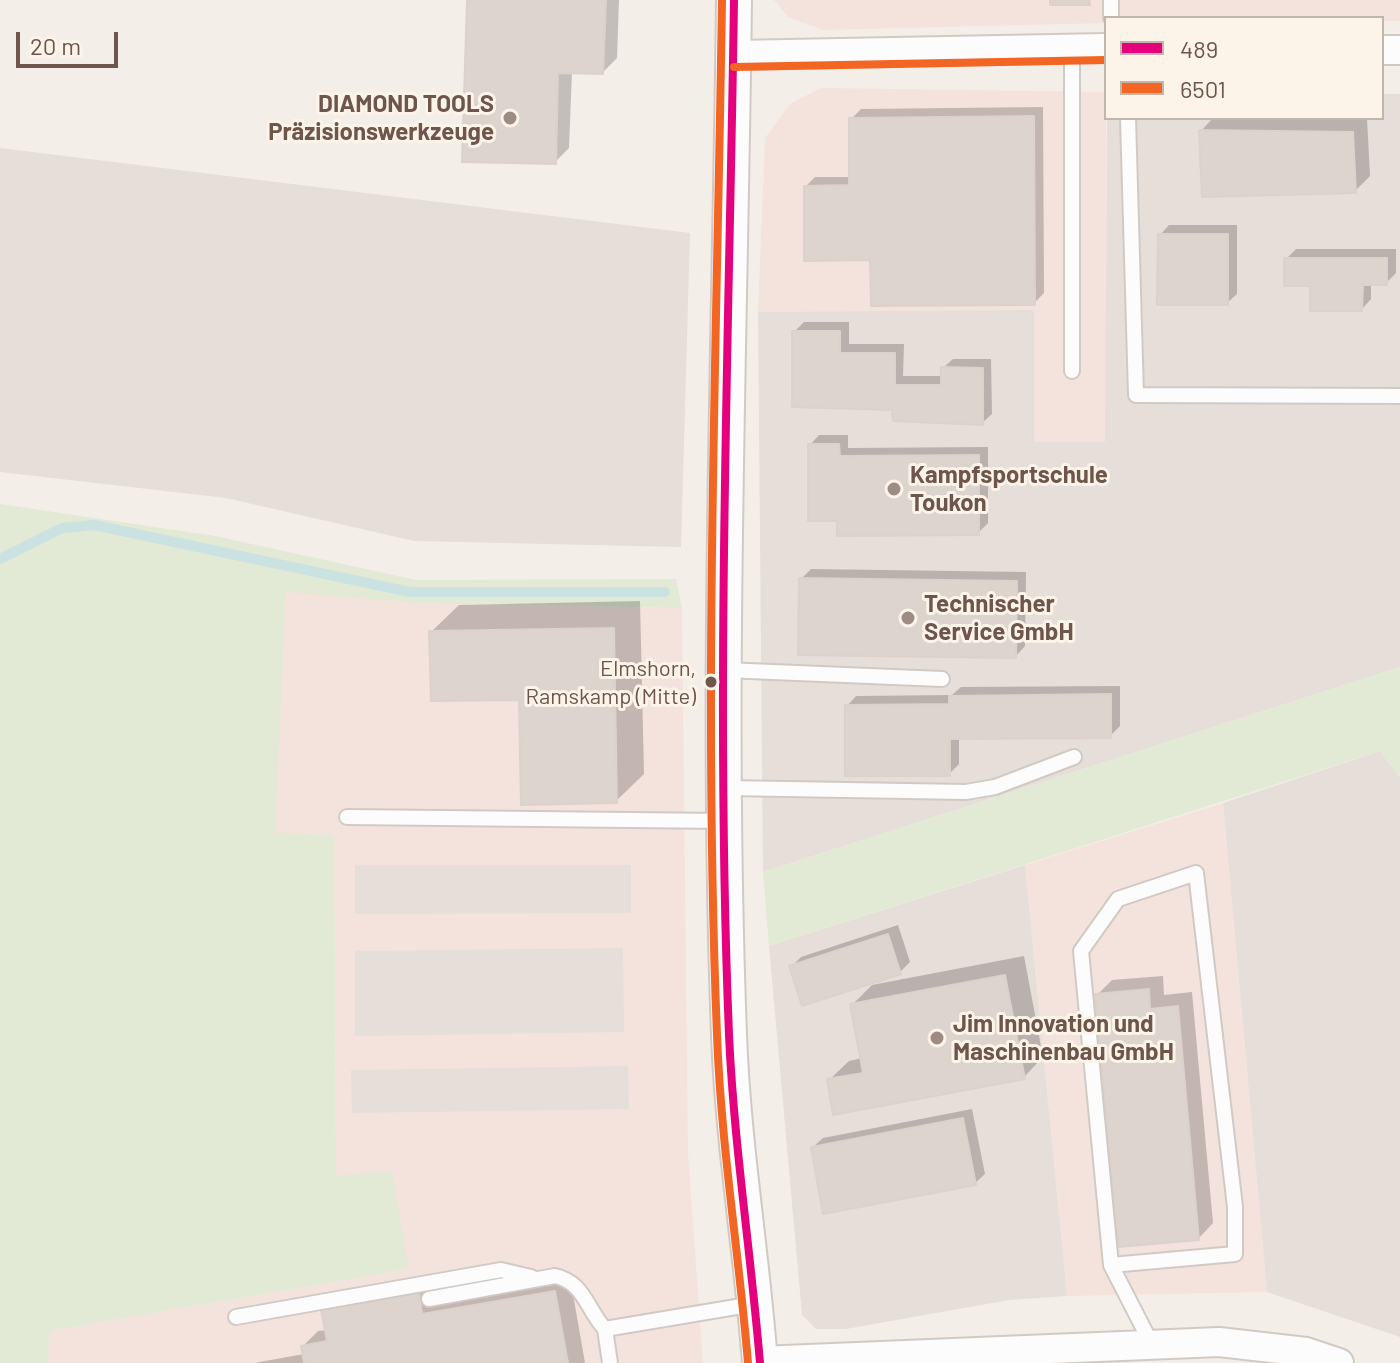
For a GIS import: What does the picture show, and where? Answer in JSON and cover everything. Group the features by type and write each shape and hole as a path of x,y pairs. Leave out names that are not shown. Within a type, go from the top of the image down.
{"street":[{"path":"734,0 724,804 729,1041 760,1362 1219,1342 1306,1352 1339,1363"},
{"path":"734,55 1104,48"}],"lane":[{"path":"1072,49 1072,371"},
{"path":"1128,120 1136,395 1400,396"},
{"path":"724,670 942,679"},
{"path":"347,817 966,792 995,787 1074,757"},
{"path":"1111,1265 1235,1254 1235,1207 1196,873 1118,899 1081,951 1111,1265 1152,1345"},
{"path":"236,1317 501,1270 540,1279"},
{"path":"429,1299 540,1279 569,1279 605,1329 610,1363"},
{"path":"605,1329 755,1304"}],"shaded area":[{"path":"774,0 1400,0 1400,21 1384,21 1384,16 1104,16 1104,23 823,30 788,17"},
{"path":"821,88 1104,92 1106,442 1034,443 758,312 765,138 791,103"},
{"path":"1384,94 1400,94 1400,667 763,872 758,312 1034,310 1034,442 1105,442 1107,120 1384,120"},
{"path":"0,148 690,233 681,547 414,541 226,498 0,472"},
{"path":"286,591 412,603 682,608 688,1153 703,1363 48,1363 49,1331 409,1269 336,1176 334,835 274,834"},
{"path":"1380,751 1400,778 1400,1337 1267,1292 1223,803"},
{"path":"1223,803 1267,1292 1067,1296 1025,865"},
{"path":"355,865 631,865 631,913 355,914"},
{"path":"1025,865 1067,1296 1009,1300 846,1329 816,1329 802,1315 769,946"},
{"path":"623,948 624,1032 355,1036 355,951"},
{"path":"628,1066 629,1109 352,1113 351,1070"}],"green space":[{"path":"0,504 215,536 416,580 676,579 682,608 412,603 286,592 275,833 334,835 336,1176 392,1171 409,1269 49,1331 48,1363 0,1363"},
{"path":"1400,667 1400,778 1380,751 769,946 763,872"}],"building":[{"name":"DIAMOND TOOLS Präzisionswerkzeuge","path":"467,0 606,0 603,74 558,73 556,164 462,162"},
{"path":"1050,0 1089,0 1090,5 1050,5"},
{"path":"1034,116 1035,305 871,306 870,260 804,261 804,186 849,185 849,118"},
{"path":"1199,130 1353,132 1356,193 1202,197"},
{"path":"1158,234 1228,234 1228,305 1157,305"},
{"path":"1284,258 1387,258 1387,285 1363,285 1362,311 1310,311 1310,286 1284,286"},
{"path":"792,331 840,331 840,353 895,353 895,385 941,385 941,367 983,368 983,425 893,421 892,410 792,407"},
{"name":"Kampfsportschule Toukon","path":"808,444 839,444 840,456 979,455 979,535 837,536 837,521 808,521"},
{"name":"Technischer Service GmbH","path":"799,578 1017,581 1016,658 798,655"},
{"path":"614,628 617,803 521,805 519,700 431,701 429,631"},
{"path":"1111,694 1111,738 950,739 950,776 845,776 845,705 949,704 949,696"},
{"path":"888,934 901,974 802,1006 789,966"},
{"name":"Jim Innovation und Maschinenbau GmbH","path":"1005,975 1025,1079 833,1115 827,1079 863,1073 850,1004"},
{"path":"1149,989 1150,1009 1178,1006 1199,1240 1118,1247 1095,994"},
{"path":"963,1118 976,1185 823,1214 811,1147"},
{"path":"555,1291 568,1363 304,1363 301,1346 327,1341 321,1310 419,1293 422,1314"}],"waterway":[{"path":"0,559 62,528 94,525 410,592 665,592"}],"transit line":[{"name":"6501","path":"722,0 712,518 713,906 719,1076 748,1363"},
{"name":"489","path":"734,0 724,518 725,906 731,1076 760,1363"},
{"name":"6501","path":"734,67 1104,60"}],"place":[{"name":"DIAMOND TOOLS Präzisionswerkzeuge","path":"510,118"},
{"name":"Kampfsportschule Toukon","path":"894,489"},
{"name":"Technischer Service GmbH","path":"908,618"},
{"name":"Elmshorn, Ramskamp (Mitte)","path":"711,682"},
{"name":"Jim Innovation und Maschinenbau GmbH","path":"937,1038"}]}
